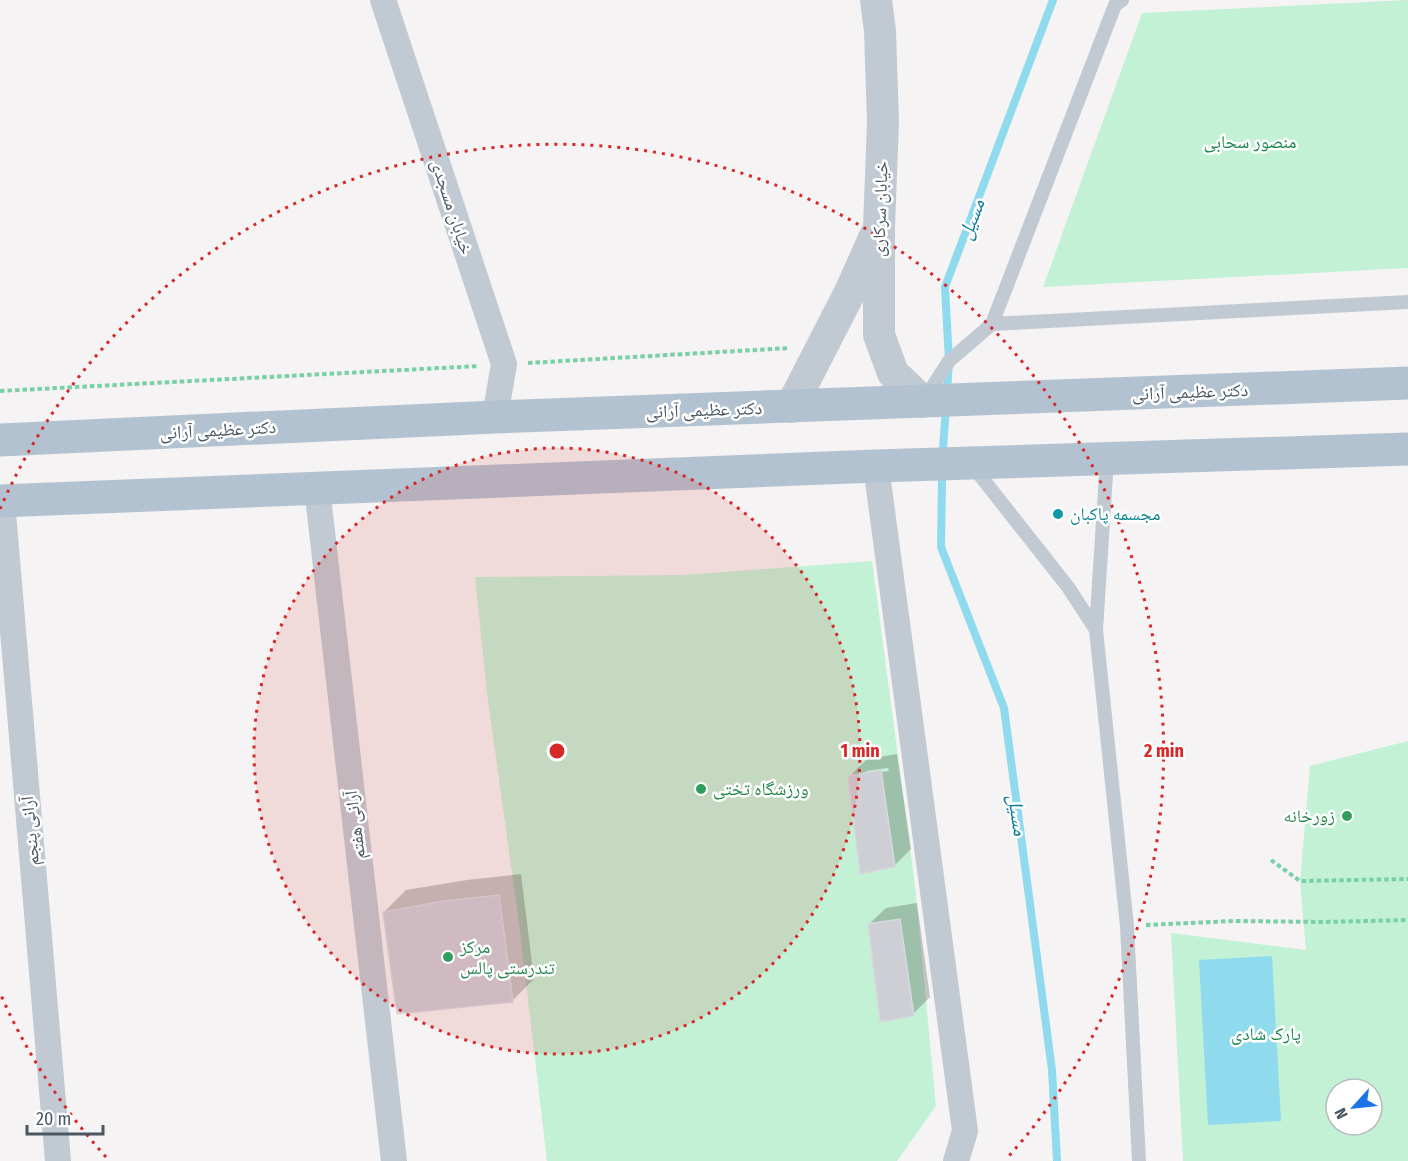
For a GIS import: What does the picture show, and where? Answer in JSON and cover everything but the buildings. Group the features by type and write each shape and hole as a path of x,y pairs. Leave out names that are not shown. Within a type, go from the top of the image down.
{"main road":[{"name":"دکتر عظیمی آرانی","path":"0,440 495,417 1408,383"},
{"path":"1,501 876,466 1408,448"}],"street":[{"name":"خیابان مسجدی","path":"383,0 504,364 495,417"},
{"name":"خیابان سرکاری","path":"876,0 880,32 883,122 879,227 879,335 893,374 938,402"},
{"path":"791,407 851,290 879,227"},
{"path":"876,466 965,1131 956,1161"},
{"name":"آرانی هفتم","path":"317,488 394,1161"},
{"name":"آرانی پنجم","path":"1,501 58,1161"}],"lane":[{"path":"938,402 949,361 992,324 1115,5 1122,0"},
{"path":"992,324 1408,302"},
{"path":"1107,458 1096,630 1127,926 1138,1161"},
{"path":"970,463 1068,587 1096,630"}],"path":[{"path":"0,391 822,346"},
{"path":"1271,860 1300,881 1408,879"},
{"path":"1127,926 1233,921 1408,920"}],"green space":[{"name":"منصور سحابی","path":"1408,0 1408,268 1043,287 1142,13"},
{"name":"ورزشگاه تختی","path":"872,561 915,885 936,1106 897,1161 547,1161 519,923 487,693 475,577 683,575"},
{"name":"پارک شادی","path":"1408,741 1408,1161 1183,1161 1171,933 1306,950 1300,881 1310,766"}],"water":[{"path":"1272,956 1281,1121 1208,1125 1199,960"}],"waterway":[{"name":"مسیل","path":"947,393 949,361 945,287 1053,0"},
{"name":"مسیل","path":"943,448 946,408"},
{"name":"مسیل","path":"942,479 941,547 1004,708 1052,1070 1057,1161"}],"place":[{"name":"مجسمه پاکبان","path":"1058,514"},
{"name":"ورزشگاه تختی","path":"701,789"},
{"name":"زورخانه","path":"1347,816"},
{"name":"مرکز تندرستی پالس","path":"448,957"}]}
